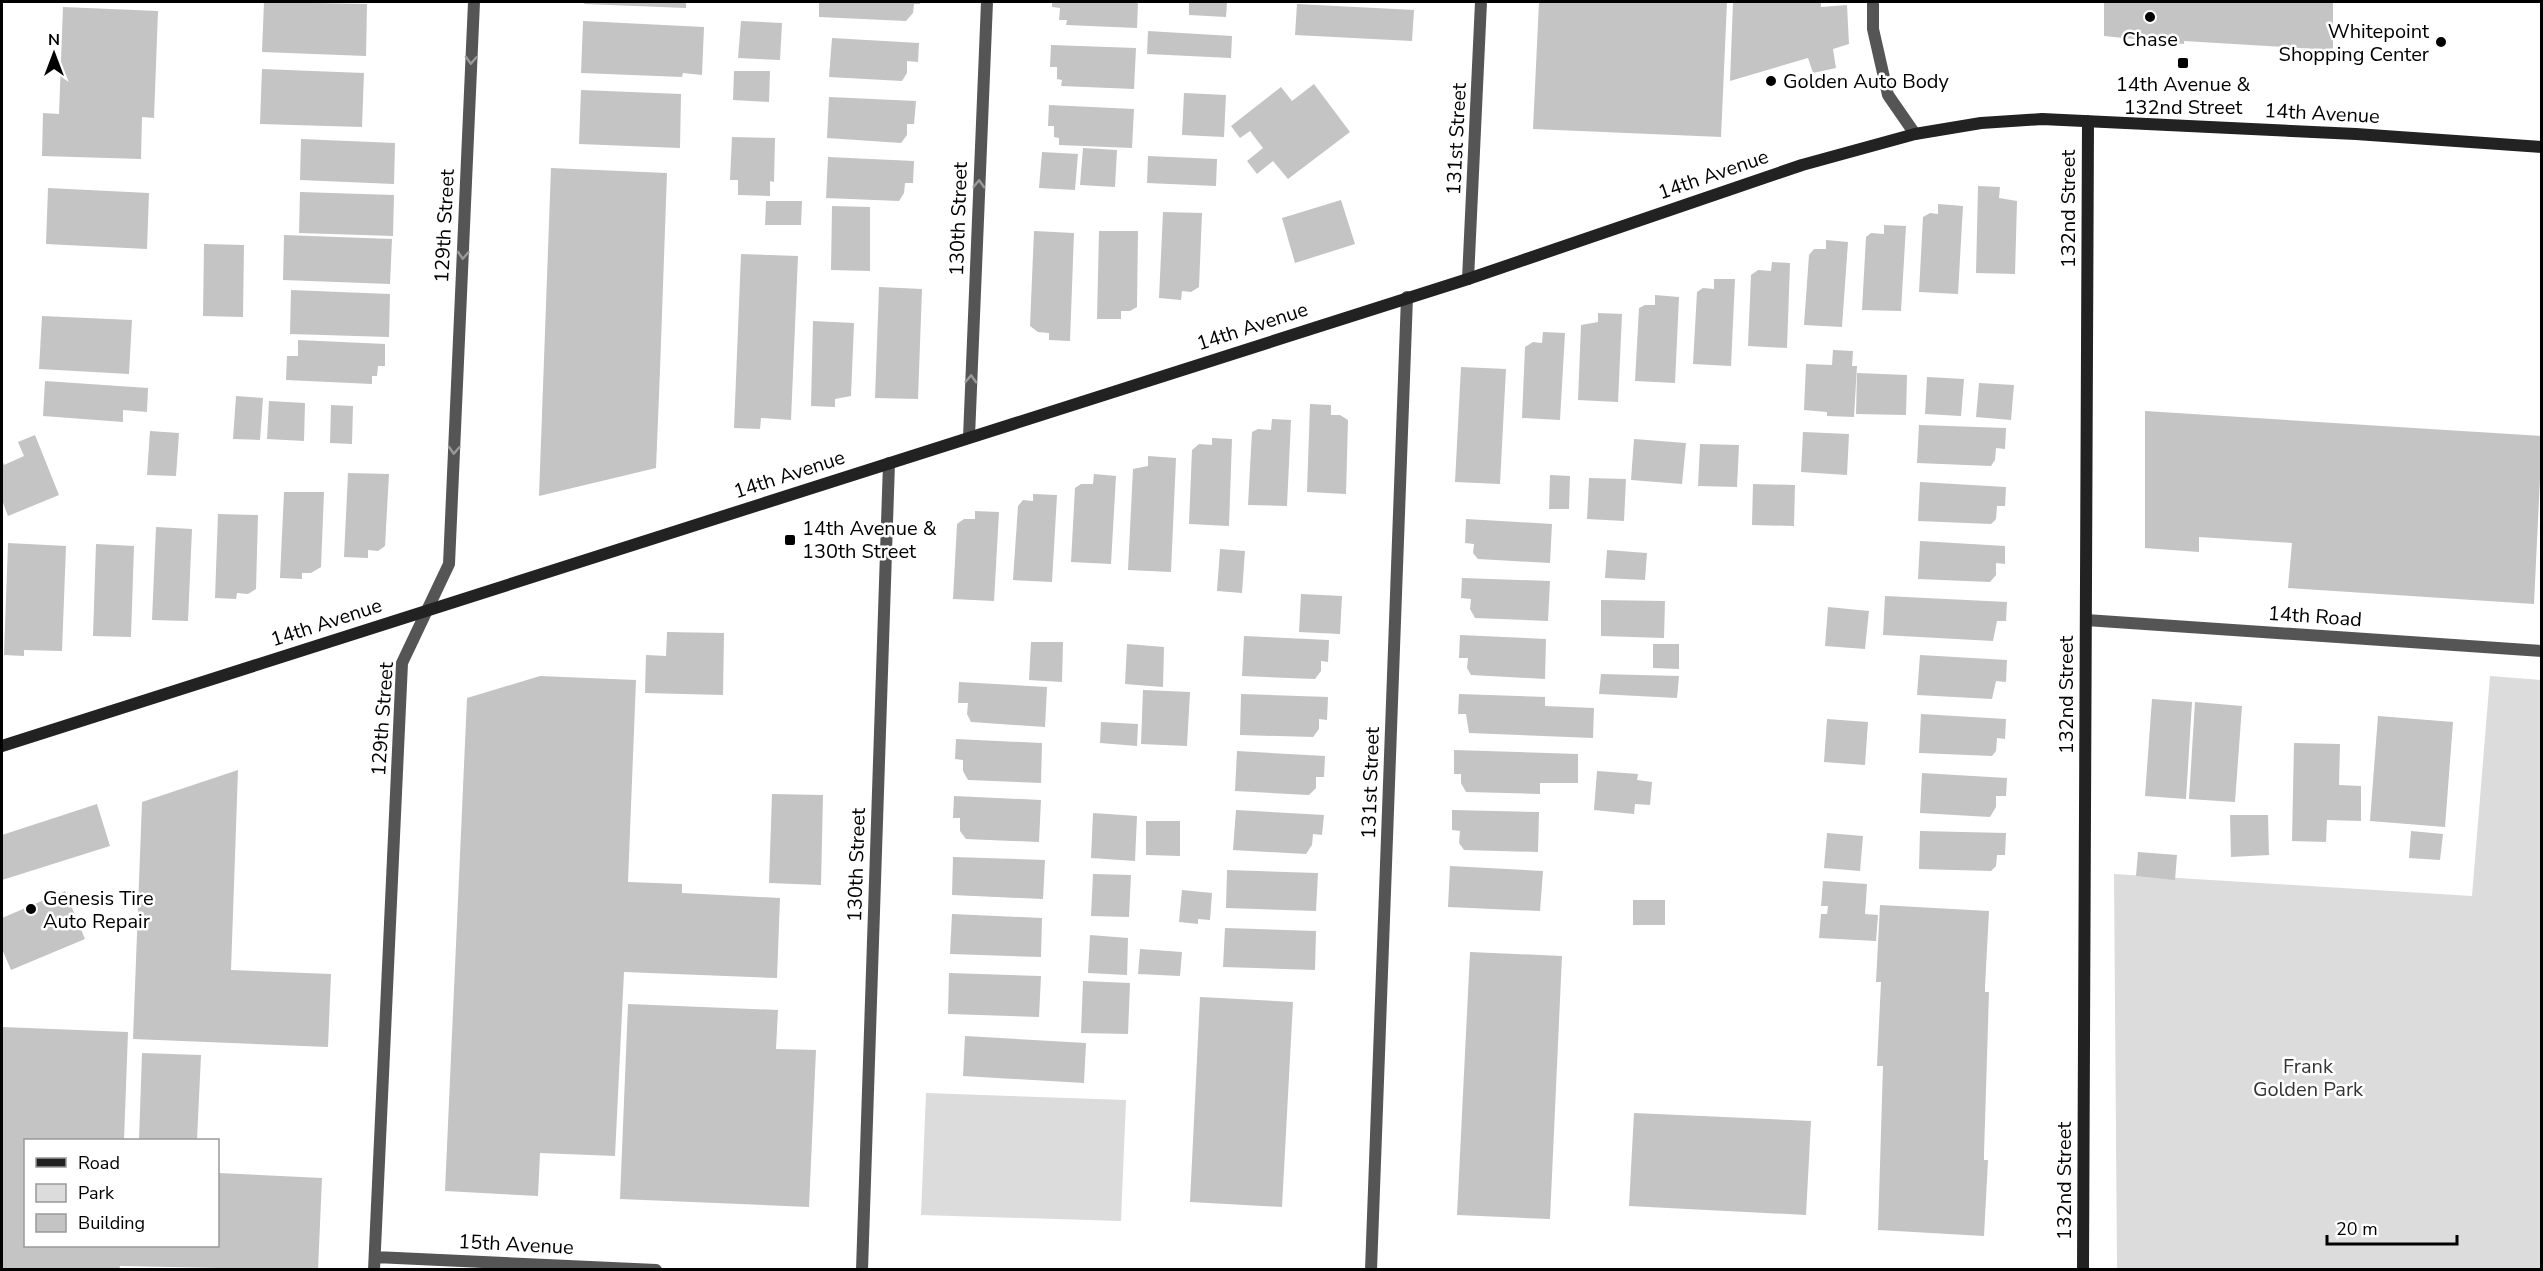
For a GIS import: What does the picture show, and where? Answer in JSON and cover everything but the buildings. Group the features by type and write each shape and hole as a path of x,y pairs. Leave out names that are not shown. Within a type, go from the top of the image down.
{"street":[{"name":"129th Street","path":"375,1263 402,663 449,564 474,2"},
{"name":"130th Street","path":"969,437 987,2"},
{"name":"131st Street","path":"1468,279 1481,2"},
{"path":"1873,2 1873,29 1888,94 1915,134"},
{"name":"14th Avenue","path":"2,746 1468,279 1792,169 1915,134 1982,123 2042,119 2356,134 2541,147"},
{"name":"132nd Street","path":"2083,1269 2088,121"},
{"name":"131st Street","path":"1371,1269 1407,297"},
{"name":"130th Street","path":"862,1269 889,463"},
{"name":"14th Road","path":"2086,620 2541,651"},
{"name":"15th Avenue","path":"375,1263 656,1269"}],"green space":[{"name":"Frank Golden Park","path":"2490,676 2541,680 2541,1269 2117,1269 2114,874 2472,896"},
{"path":"926,1093 1126,1100 1121,1221 921,1215"}],"place":[{"name":"Chase","path":"2150,17"},
{"name":"Whitepoint Shopping Center","path":"2441,42"},
{"name":"14th Avenue & 132nd Street","path":"2183,63"},
{"name":"Golden Auto Body","path":"1771,81"},
{"name":"14th Avenue & 130th Street","path":"790,540"},
{"name":"Genesis Tire Auto Repair","path":"31,909"}]}
